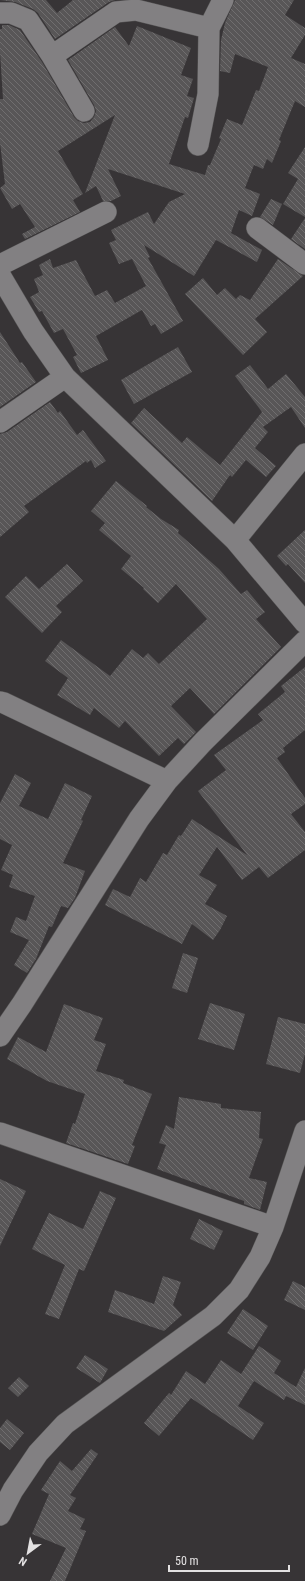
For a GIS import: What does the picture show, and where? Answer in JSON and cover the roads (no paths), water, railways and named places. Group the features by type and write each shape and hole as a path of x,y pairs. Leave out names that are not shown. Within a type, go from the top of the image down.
{"street":[{"path":"198,145 208,94 209,28 223,0"},
{"path":"52,56 116,12 136,10 209,28"},
{"path":"0,13 11,13 28,20 52,56 84,111"},
{"path":"0,265 106,212"},
{"path":"257,228 305,264"},
{"path":"0,275 34,331 65,376 235,540 305,624"},
{"path":"0,422 65,376"},
{"path":"235,540 305,454"},
{"path":"0,1036 22,1004 139,819 167,781 203,742 305,642"},
{"path":"0,702 167,781"},
{"path":"0,1515 13,1490 38,1453 65,1424 213,1316 239,1290 260,1257 272,1227 305,1131"},
{"path":"0,1133 272,1227"}]}
